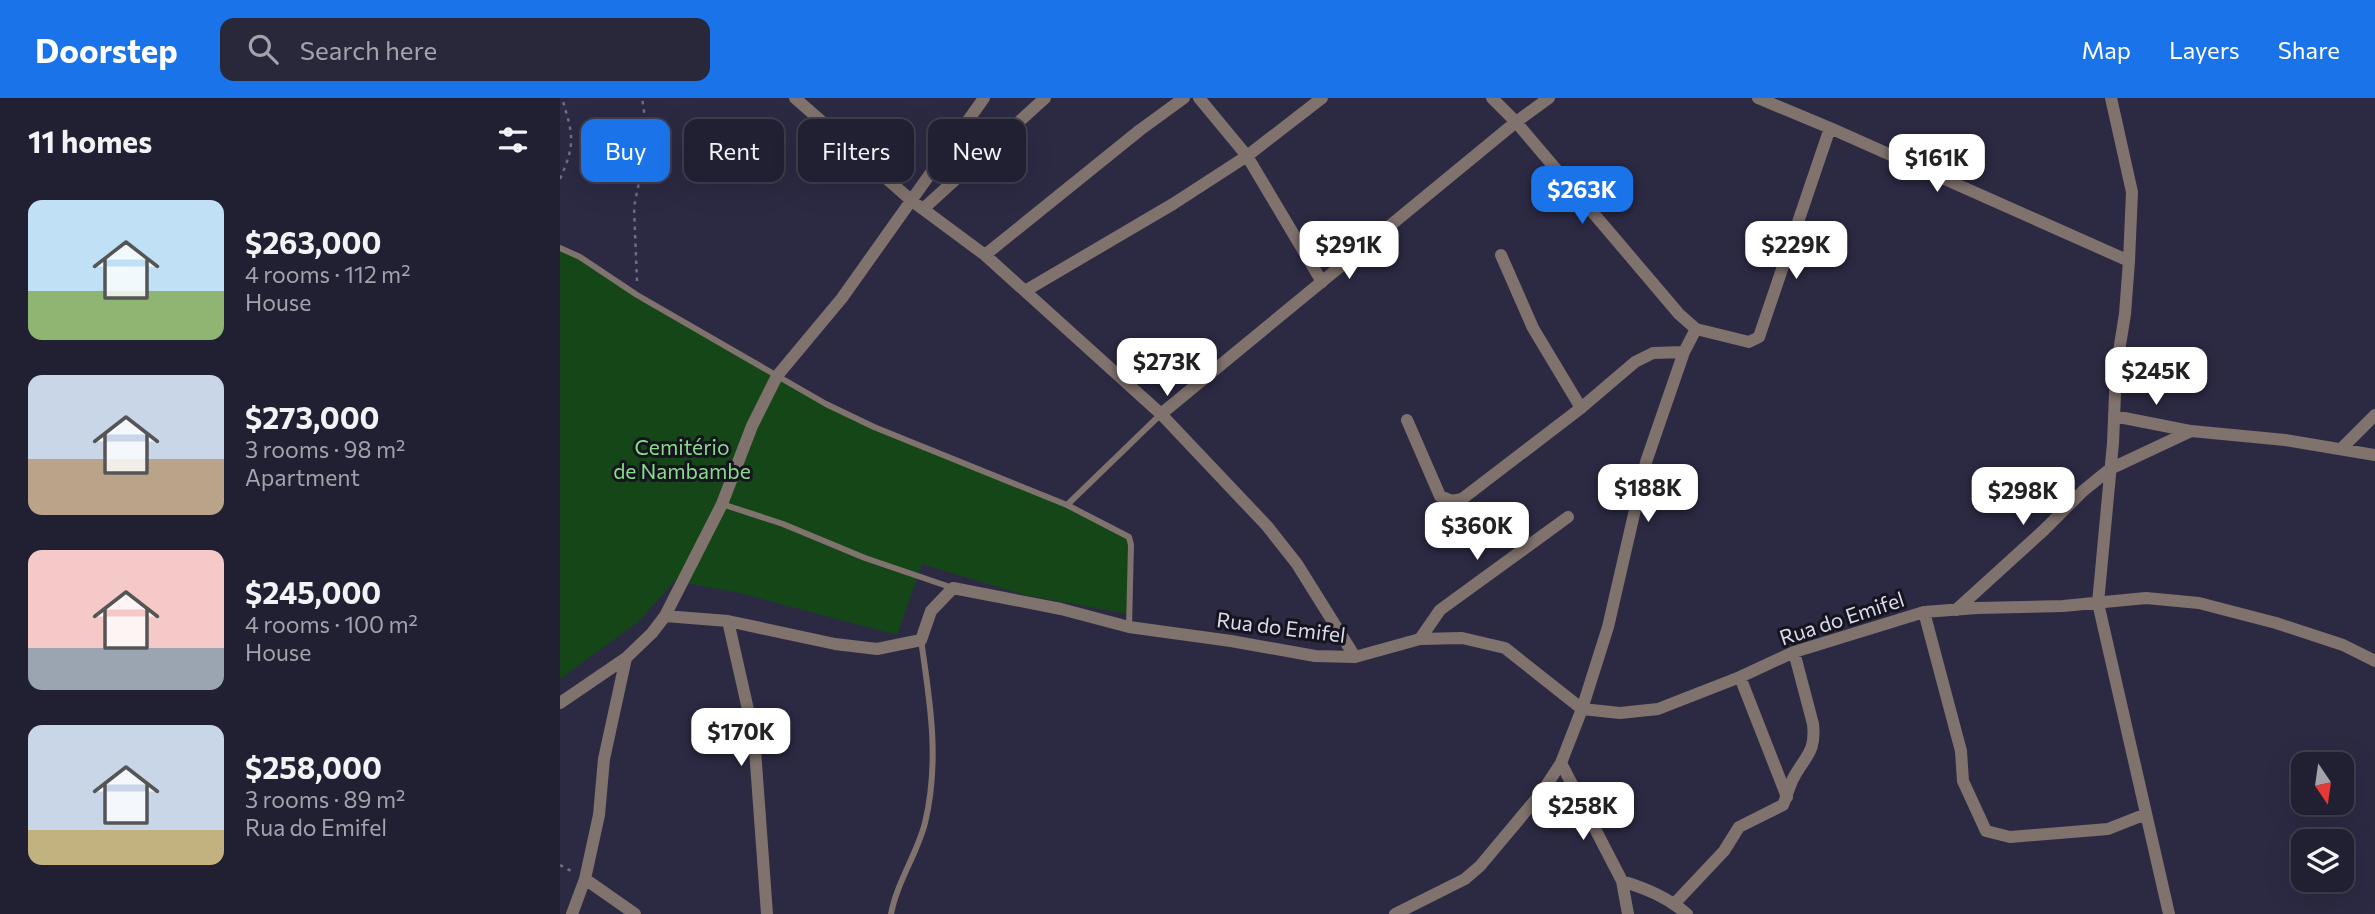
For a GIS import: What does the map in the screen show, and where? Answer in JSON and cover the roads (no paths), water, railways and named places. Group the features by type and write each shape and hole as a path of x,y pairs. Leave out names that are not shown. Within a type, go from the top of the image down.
{"street":[{"path":"795,98 912,201 985,255 1161,414 1267,526 1297,564 1355,657"},
{"path":"560,703 626,658 665,616 722,504 752,426 778,376 842,298 984,98"},
{"path":"923,209 1045,98"},
{"path":"985,255 1140,130 1184,98"},
{"path":"1199,98 1247,156 1322,282"},
{"path":"1025,291 1173,204 1247,156 1322,98"},
{"path":"1492,98 1516,122 1679,314 1696,329 1749,342 1759,337 1830,128"},
{"path":"1161,414 1516,122 1549,98"},
{"path":"1758,98 2129,261"},
{"path":"2111,98 2132,192 2125,314 2116,370 2098,603 2169,914"},
{"path":"1501,255 1533,328 1581,408"},
{"path":"1395,914 1465,879 1480,866 1542,792 1561,763 1583,709 1608,627 1646,462 1684,352 1696,329"},
{"path":"1407,420 1440,496 1452,501 1462,499 1581,408 1635,362 1653,354 1684,352"},
{"path":"2341,449 2375,415"},
{"path":"2114,416 2191,431 2285,440 2375,455"},
{"path":"1956,610 2110,469 2191,431"},
{"path":"1420,639 1440,610 1567,517"},
{"path":"665,616 728,621 835,644 877,649 921,640 931,611 953,588"},
{"name":"Rua do Emifel","path":"953,588 1129,627 1315,656 1355,657 1420,639 1462,638 1505,648 1583,709 1620,713 1658,709 1740,677 1794,652 1924,612 2146,598 2200,603 2277,623 2343,645 2375,661"},
{"path":"1924,612 1961,751 1963,781 1986,831 2010,837 2108,829 2146,814"},
{"path":"728,621 754,736 766,914"},
{"path":"1675,904 1724,851 1739,827 1783,805 1793,778 1810,756 1814,736 1794,652"},
{"path":"572,914 585,878 599,815 604,759 626,658"},
{"path":"1740,677 1787,797"},
{"path":"1561,763 1622,881 1628,914"},
{"path":"585,878 635,914"},
{"path":"1622,881 1653,891 1687,914"}],"lane":[{"path":"560,248 580,257 637,295 826,404 874,427 1067,505 1129,537 1129,627"},
{"path":"1067,505 1161,414"},
{"path":"722,504 953,588"},
{"path":"891,914 900,884 924,826 931,793 934,733 921,640"}],"park label":[{"name":"Cemitério de Nambambe","path":"682,460"}]}
